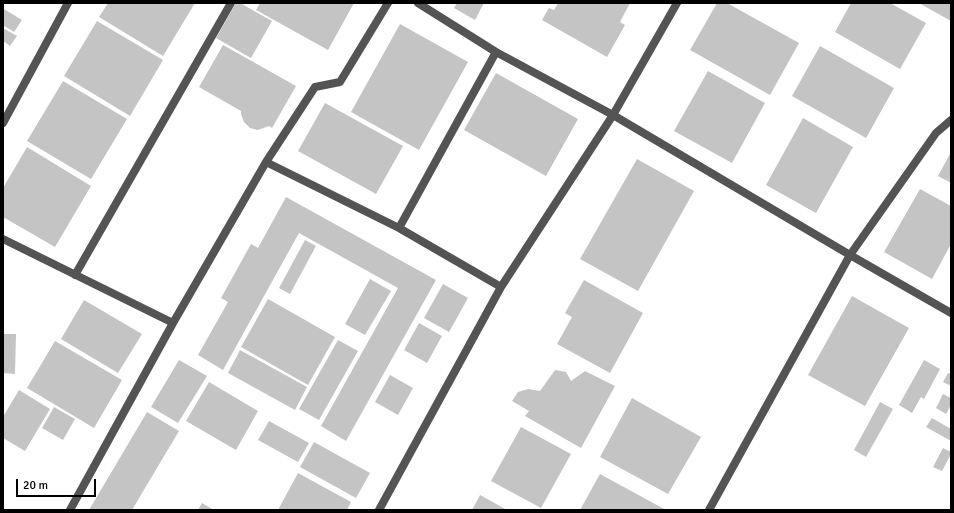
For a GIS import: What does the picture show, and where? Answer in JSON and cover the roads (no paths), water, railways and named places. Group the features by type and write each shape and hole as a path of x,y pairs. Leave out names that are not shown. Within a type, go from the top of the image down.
{"street":[{"path":"3,123 68,3"},
{"path":"75,275 230,3"},
{"path":"70,510 173,323 266,162 315,87 340,82 388,3"},
{"path":"418,3 496,52 613,115 951,313"},
{"path":"379,510 501,287 613,115 676,3"},
{"path":"399,228 496,52"},
{"path":"709,510 850,255 936,132 951,120"},
{"path":"266,162 399,228 501,287"},
{"path":"3,239 173,323"}]}
